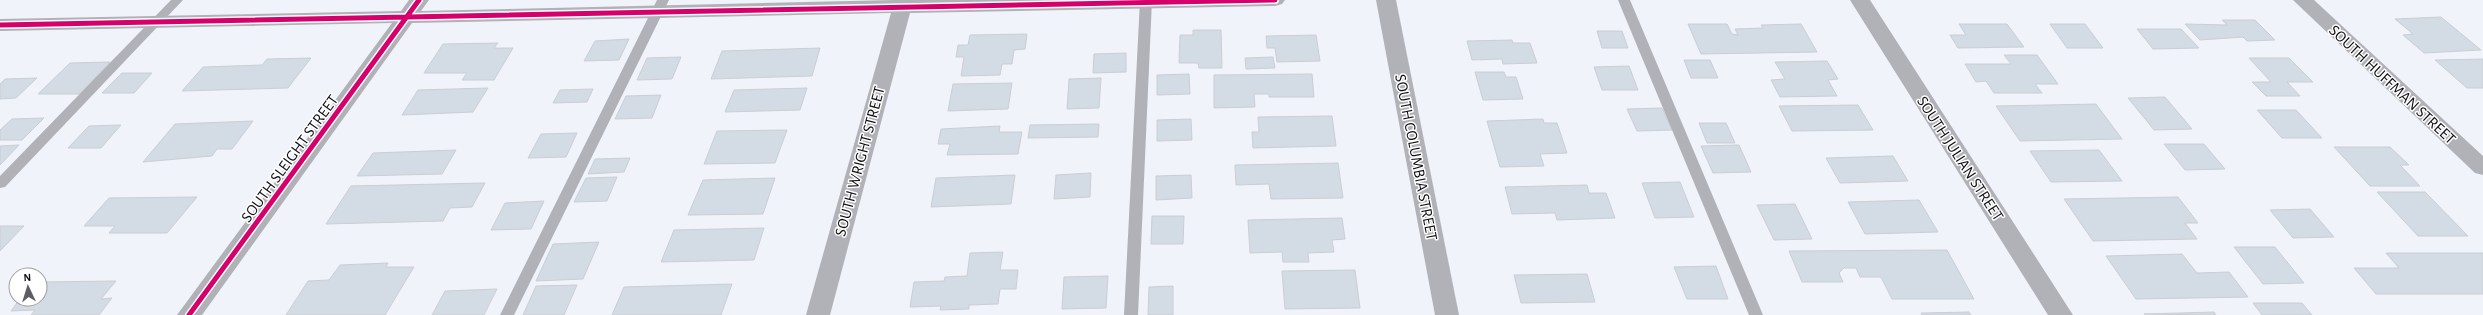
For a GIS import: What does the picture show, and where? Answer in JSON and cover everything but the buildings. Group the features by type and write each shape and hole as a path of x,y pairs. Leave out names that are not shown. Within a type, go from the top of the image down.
{"street":[{"path":"0,25 156,22 414,8 1275,0"},
{"name":"SOUTH COLUMBIA STREET","path":"1386,0 1447,315"},
{"name":"SOUTH JULIAN STREET","path":"1860,0 2061,315"},
{"name":"SOUTH HUFFMAN STREET","path":"2303,0 2483,168"},
{"name":"SOUTH WRIGHT STREET","path":"818,315 903,4"},
{"name":"SOUTH SLEIGHT STREET","path":"189,315 414,8"}],"lane":[{"path":"0,184 177,0"},
{"path":"1624,0 1756,315"},
{"path":"1131,315 1146,1"},
{"path":"507,315 660,6"}],"cycle path":[{"path":"189,315 419,0"},
{"path":"0,25 1275,0"}]}
